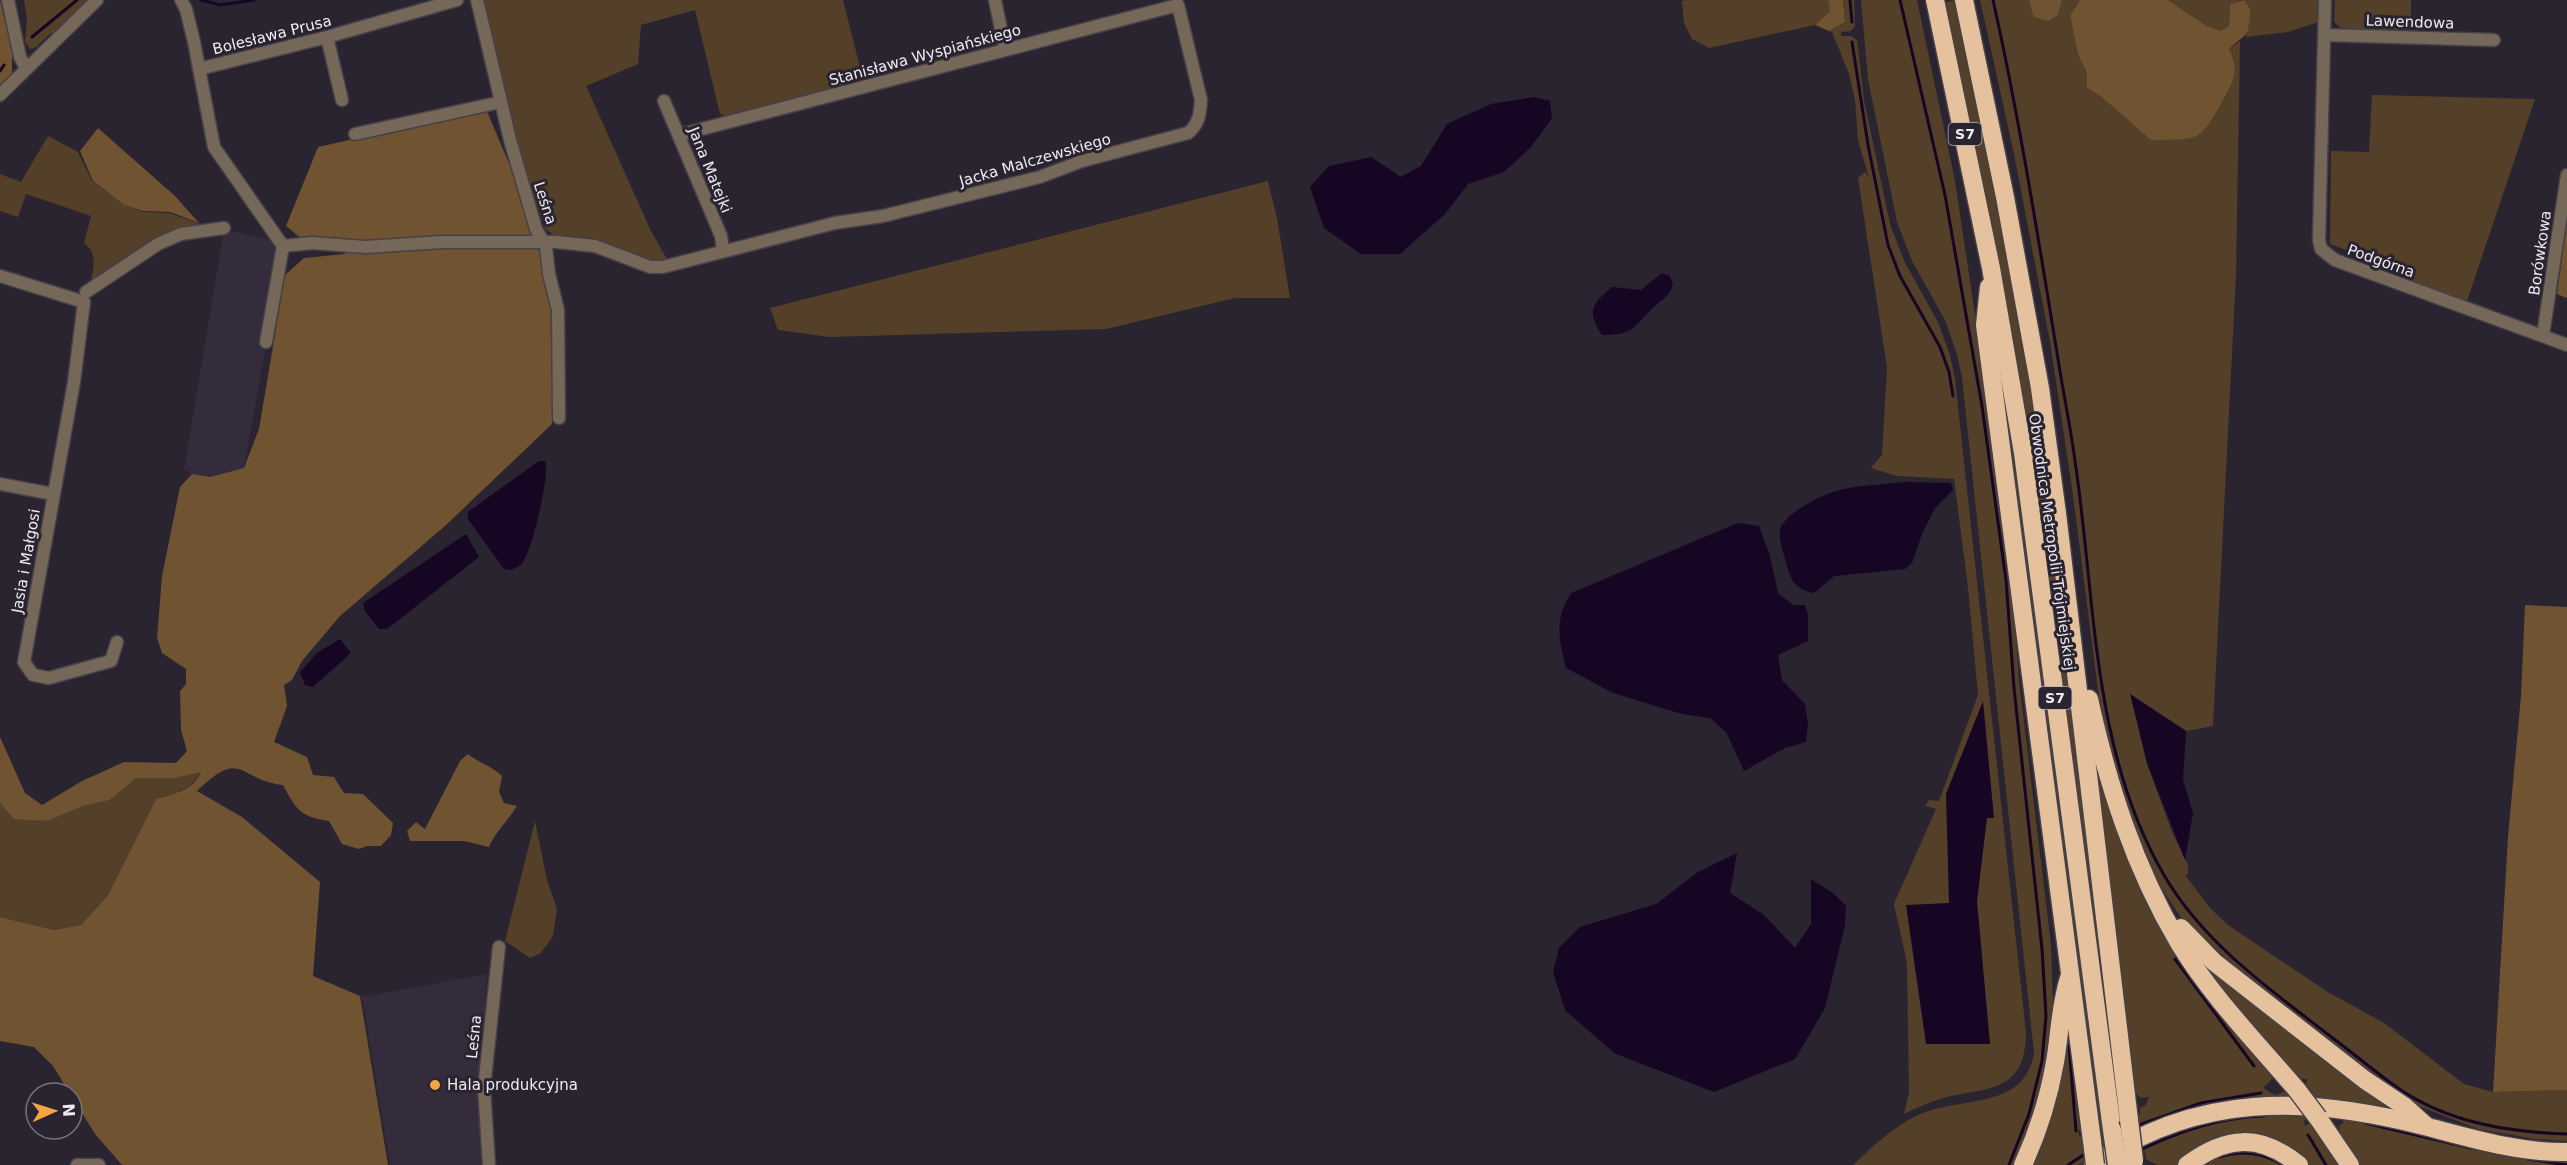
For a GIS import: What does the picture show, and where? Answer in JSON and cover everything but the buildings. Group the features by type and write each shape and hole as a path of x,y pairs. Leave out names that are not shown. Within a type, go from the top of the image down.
{"highway":[{"name":"Obwodnica Metropolii Trójmiejskiej","path":"1935,0 1991,268 2023,453 2112,1130 2128,1164"},
{"name":"Obwodnica Metropolii Trójmiejskiej","path":"1964,0 2024,295 2042,400 2129,1120 2128,1164"},
{"path":"1991,268 1985,325 2094,1165 2122,1147 2174,1124 2217,1112 2256,1106 2324,1106 2373,1114 2524,1149 2567,1152"},
{"path":"2067,597 2108,776 2118,810 2151,889 2180,944 2200,973 2297,1090 2350,1165"},
{"path":"2151,889 2189,938 2214,962 2365,1080 2404,1106 2426,1126"},
{"path":"2024,1165 2048,1095 2056,1056 2061,1003 2070,974"},
{"path":"2187,1165 2206,1151 2225,1144 2244,1141 2266,1145 2284,1153 2299,1165"}],"street":[{"path":"8,0 20,57 26,68"},
{"path":"0,95 97,0"},
{"path":"181,0 186,9 214,147 283,246 266,342"},
{"name":"Bolesława Prusa","path":"199,69 327,37 457,0"},
{"name":"Leśna","path":"477,0 501,102 536,229 544,243 558,310 559,418"},
{"path":"995,0 1005,50"},
{"name":"Podgórna","path":"2325,0 2320,249 2335,260 2567,345"},
{"name":"Stanisława Wyspiańskiego","path":"679,135 1178,5"},
{"name":"Jacka Malczewskiego","path":"283,246 312,243 365,247 442,242 544,243 595,246 650,267 663,267 835,223 883,216 1017,182 1082,160 1188,133 1195,127 1200,116 1201,100 1178,5"},
{"name":"Lawendowa","path":"2325,35 2494,40"},
{"path":"327,37 342,100"},
{"name":"Jana Matejki","path":"664,101 721,236 723,251"},
{"path":"356,134 501,102"},
{"name":"Borówkowa","path":"2543,335 2567,175"},
{"path":"86,292 166,241 181,234 224,228"},
{"name":"Jasia i Małgosi","path":"0,276 84,302 74,382 24,662 33,675 49,678 111,661 117,642"},
{"name":"Jasia i Małgosi","path":"0,484 53,494"},
{"name":"Leśna","path":"489,1165 484,1088 499,947"},
{"path":"76,1165 99,1165"}],"shaded area":[{"path":"0,0 12,50 12,74 0,90"},
{"path":"24,0 90,0 53,35 51,33 36,47 30,49 25,41 27,19"},
{"path":"483,0 843,0 864,83 728,116 720,114 695,10 641,25 638,64 586,86 651,231 668,261 656,263 557,237 545,229 513,137"},
{"path":"1687,0 1828,0 1830,11 1815,25 1709,48 1692,39 1684,23 1682,1"},
{"path":"1828,0 1843,0 1845,22 1829,31 1815,25 1830,11"},
{"path":"1843,0 1854,0 1855,26 1851,31 1841,32 1841,36 1851,36 1857,40 1864,100 1890,224 1905,263 1938,322 1950,355 1955,379 2026,1033 2020,1066 2003,1083 1992,1088 1925,1104 1904,1114 1909,1092 1907,963 1894,904 1936,809 1925,806 1929,800 1939,801 1978,695 1968,587 1954,479 1897,476 1871,468 1882,455 1887,367 1858,178 1865,172 1869,178 1858,140 1855,100 1849,74 1832,32 1829,31 1845,22"},
{"path":"1861,0 1917,0 1955,181 2012,578 2019,681 2051,944 2053,1006 2048,1054 2036,1108 2015,1165 1853,1165 1891,1132 1916,1116 1933,1110 1987,1099 2017,1085 2028,1072 2034,1053 1962,378 1957,354 1945,320 1912,261 1897,222 1868,79"},
{"path":"1958,0 2015,277 2044,457 2123,1123 2140,1114 2140,1108 2146,1105 2149,1097 2140,1098 2134,1090 2098,777 2128,859 2168,936 2218,1005 2273,1069 2271,1071 2273,1078 2263,1088 2275,1095 2287,1090 2312,1092 2306,1085 2307,1079 2297,1079 2222,989 2199,955 2363,1083 2405,1110 2405,1113 2311,1097 2238,1100 2202,1107 2155,1123 2115,1141 2079,1165 2030,1165 2055,1092 2068,1002 2084,1121 2082,1121 2081,1130 2078,1130 2084,1146 2095,1140 1992,324 2017,476 2104,1134 2117,1127 2020,400 2000,280 1942,3"},
{"path":"1980,0 2029,0 2033,16 2058,15 2062,0 2080,0 2070,15 2078,55 2087,73 2087,88 2103,98 2221,104 2229,91 2233,77 2234,63 2229,49 2240,41 2236,275 2213,726 2186,731 2131,695 2147,764 2172,832 2188,865 2188,875 2185,875 2210,908 2228,925 2326,991 2384,1023 2464,1084 2493,1092 2567,1090 2567,1141 2535,1139 2478,1129 2406,1101 2244,980 2183,921 2152,873 2128,817 2102,721 2072,488 2050,342 2014,154"},
{"path":"2029,0 2062,0 2058,15 2048,21 2033,16"},
{"path":"2080,0 2168,0 2207,26 2220,31 2229,26 2230,4 2244,0 2251,10 2249,26 2246,34 2229,49 2233,58 2233,80 2227,95 2202,132 2189,138 2151,140 2103,98 2087,88 2087,73 2078,55 2070,15"},
{"path":"2168,0 2242,0 2230,4 2229,26 2220,31 2207,26"},
{"path":"2244,0 2318,0 2318,22 2288,32 2246,37 2251,10"},
{"path":"2335,0 2411,0 2411,31 2342,29 2334,22"},
{"path":"2372,95 2535,99 2467,301 2406,279 2407,273 2330,244 2331,151 2369,152"},
{"path":"1534,97 1550,101 1552,118 1531,147 1504,172 1468,184 1445,214 1400,254 1361,254 1324,228 1310,187 1329,166 1371,157 1401,177 1421,166 1447,124 1491,104"},
{"path":"486,109 546,246 558,333 552,424 445,526 340,616 302,661 292,680 284,685 287,706 274,742 307,757 313,775 334,777 344,793 363,794 393,823 391,835 381,846 367,846 359,849 342,844 329,821 300,811 283,785 268,782 240,769 232,768 223,771 197,791 242,817 320,882 313,976 360,996 388,1165 122,1165 95,1134 84,1116 84,1081 62,1081 53,1066 34,1047 0,1041 0,917 54,930 81,925 108,895 156,799 188,787 201,772 175,778 136,778 110,800 83,806 48,821 14,819 0,803 0,737 25,793 42,805 82,781 124,762 176,763 187,751 181,730 180,691 186,684 186,669 162,653 157,638 162,576 180,487 192,474 210,477 244,468 259,429 285,275 304,258 345,254 346,243 303,240 286,226 318,147"},
{"path":"98,128 175,196 199,223 170,212 143,211 124,205 93,181 80,151"},
{"path":"48,136 78,152 92,181 124,205 143,212 169,213 200,224 90,285 93,257 89,247 84,243 91,216 26,194 18,217 0,211 0,174 21,182"},
{"path":"1268,181 1277,219 1290,298 1235,298 1106,329 829,337 778,330 770,308"},
{"path":"2567,222 2567,297 2566,298 2557,294"},
{"path":"224,230 278,241 279,274 244,468 210,477 192,474 184,469"},
{"path":"1662,273 1670,276 1673,285 1666,297 1628,331 1602,335 1593,314 1600,298 1612,287 1641,290"},
{"path":"539,461 545,461 545,481 531,543 522,563 511,570 504,569 468,519 468,512"},
{"path":"1904,482 1951,483 1953,490 1935,508 1922,534 1912,563 1905,569 1834,576 1814,593 1803,590 1793,581 1780,538 1780,530 1789,517 1805,505 1833,492 1855,487"},
{"path":"1738,523 1759,526 1770,556 1778,593 1793,605 1805,605 1808,615 1808,641 1778,655 1782,680 1805,704 1808,724 1806,742 1785,748 1744,771 1726,732 1710,718 1682,714 1613,693 1566,668 1560,629 1562,612 1571,593"},
{"path":"466,534 479,557 387,629 379,629 365,611 363,603"},
{"path":"2525,605 2567,607 2567,1090 2493,1092 2508,837 2521,696"},
{"path":"340,639 351,653 313,687 305,685 300,672 317,653"},
{"path":"2130,694 2186,731 2183,780 2193,813 2185,860 2147,763"},
{"path":"1983,701 1994,818 1987,818 1977,901 1990,1044 1926,1044 1906,905 1949,903 1946,794"},
{"path":"468,754 502,776 499,792 504,803 517,806 489,847 464,841 410,841 407,831 416,822 425,829 460,761"},
{"path":"201,771 188,787 156,799 108,895 81,925 54,930 0,917 0,803 14,818 48,821 83,806 110,800 136,778 175,778"},
{"path":"535,821 547,880 557,909 553,936 541,953 530,958 505,941"},
{"path":"1737,853 1730,893 1764,915 1795,948 1811,924 1811,879 1833,893 1846,906 1845,925 1825,1008 1795,1059 1714,1092 1614,1053 1565,1010 1553,972 1559,948 1580,927 1656,904 1698,872"},
{"name":"Hala produkcyjna","path":"487,974 479,1087 482,1165 390,1165 362,997"},
{"path":"2311,1111 2567,1156 2567,1165 2360,1165 2340,1134 2339,1126 2344,1122 2342,1119 2307,1116 2304,1121 2305,1126 2310,1123 2315,1126 2344,1165 2307,1165 2273,1141 2180,1165 2157,1165 2146,1159 2144,1150 2119,1165 2115,1157 2154,1137 2218,1118"},
{"path":"2244,1146 2293,1165 2194,1165"}],"waterway":[{"path":"32,37 77,0"},
{"path":"201,0 220,5 254,0"},
{"path":"1850,0 1852,22"},
{"path":"1900,0 1945,195 1982,406 2006,580 2014,688 2042,949 2046,1016 2042,1061 2029,1114 2009,1165"},
{"path":"1993,0 2020,136 2072,437 2093,620 2109,726 2122,777 2140,827 2164,875 2180,900 2219,945 2287,1003 2395,1086 2434,1108 2477,1123 2521,1131 2567,1134"},
{"path":"1852,42 1868,145 1888,245 1900,276 1940,347 1949,372 1953,396"},
{"path":"0,71 4,65"},
{"path":"2175,959 2254,1066"},
{"path":"2069,1046 2076,1131"},
{"path":"2136,1126 2201,1103 2261,1093"},
{"path":"2138,1151 2199,1127 2231,1119 2264,1116"},
{"path":"2365,1123 2471,1148"},
{"path":"2308,1135 2326,1165"},
{"path":"2068,1165 2088,1152"},
{"path":"2219,1157 2244,1153 2267,1157 2283,1165"},
{"path":"2495,1153 2512,1156"},
{"path":"2528,1159 2567,1165"}],"place":[{"name":"Hala produkcyjna","path":"435,1085"}]}
